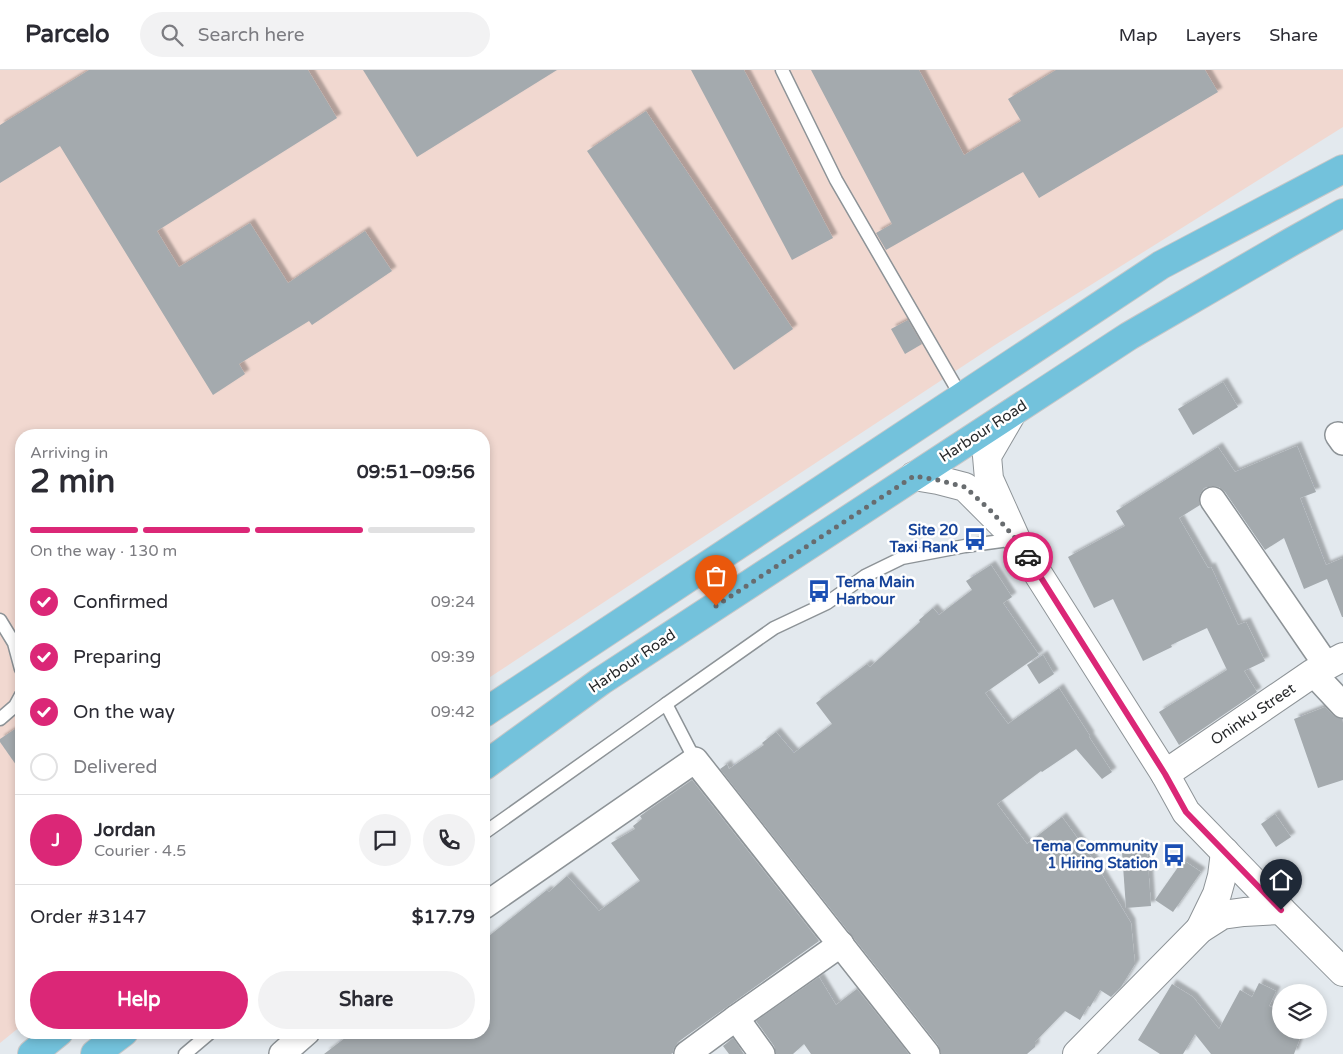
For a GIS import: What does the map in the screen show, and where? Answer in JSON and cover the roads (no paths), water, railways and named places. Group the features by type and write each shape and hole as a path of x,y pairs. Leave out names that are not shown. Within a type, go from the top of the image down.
{"highway":[{"path":"490,709 1161,264 1343,169"},
{"name":"Harbour Road","path":"490,762 601,681 1130,336 1291,242 1343,214"},
{"path":"32,1054 50,1039"},
{"path":"96,1054 115,1039"}],"street":[{"path":"1012,413 987,456 989,479 1016,539 1165,774 1186,812 1343,972"},
{"path":"914,476 965,487 991,511 1016,539"},
{"path":"1214,500 1328,665 1343,705"},
{"name":"Oninku Street","path":"1165,774 1328,665"},
{"path":"490,902 695,760 927,1054"},
{"path":"1200,929 1217,894 1222,876 1225,852"},
{"path":"1077,1054 1200,929 1222,915 1281,910"},
{"path":"687,1054 841,944"},
{"path":"736,1018 762,1054"},
{"path":"282,1054 299,1039"}],"lane":[{"path":"782,70 836,180 961,396"},
{"path":"490,829 774,628 827,602 865,576 902,558 1016,539"},
{"path":"0,620 15,647"},
{"path":"666,704 695,760"},
{"path":"0,718 15,706"},
{"path":"184,1054 202,1039"}],"place":[{"name":"Site 20 Taxi Rank","path":"975,539"},
{"name":"Tema Main Harbour","path":"819,591"},
{"name":"Tema Community 1 Hiring Station","path":"1174,855"}]}
